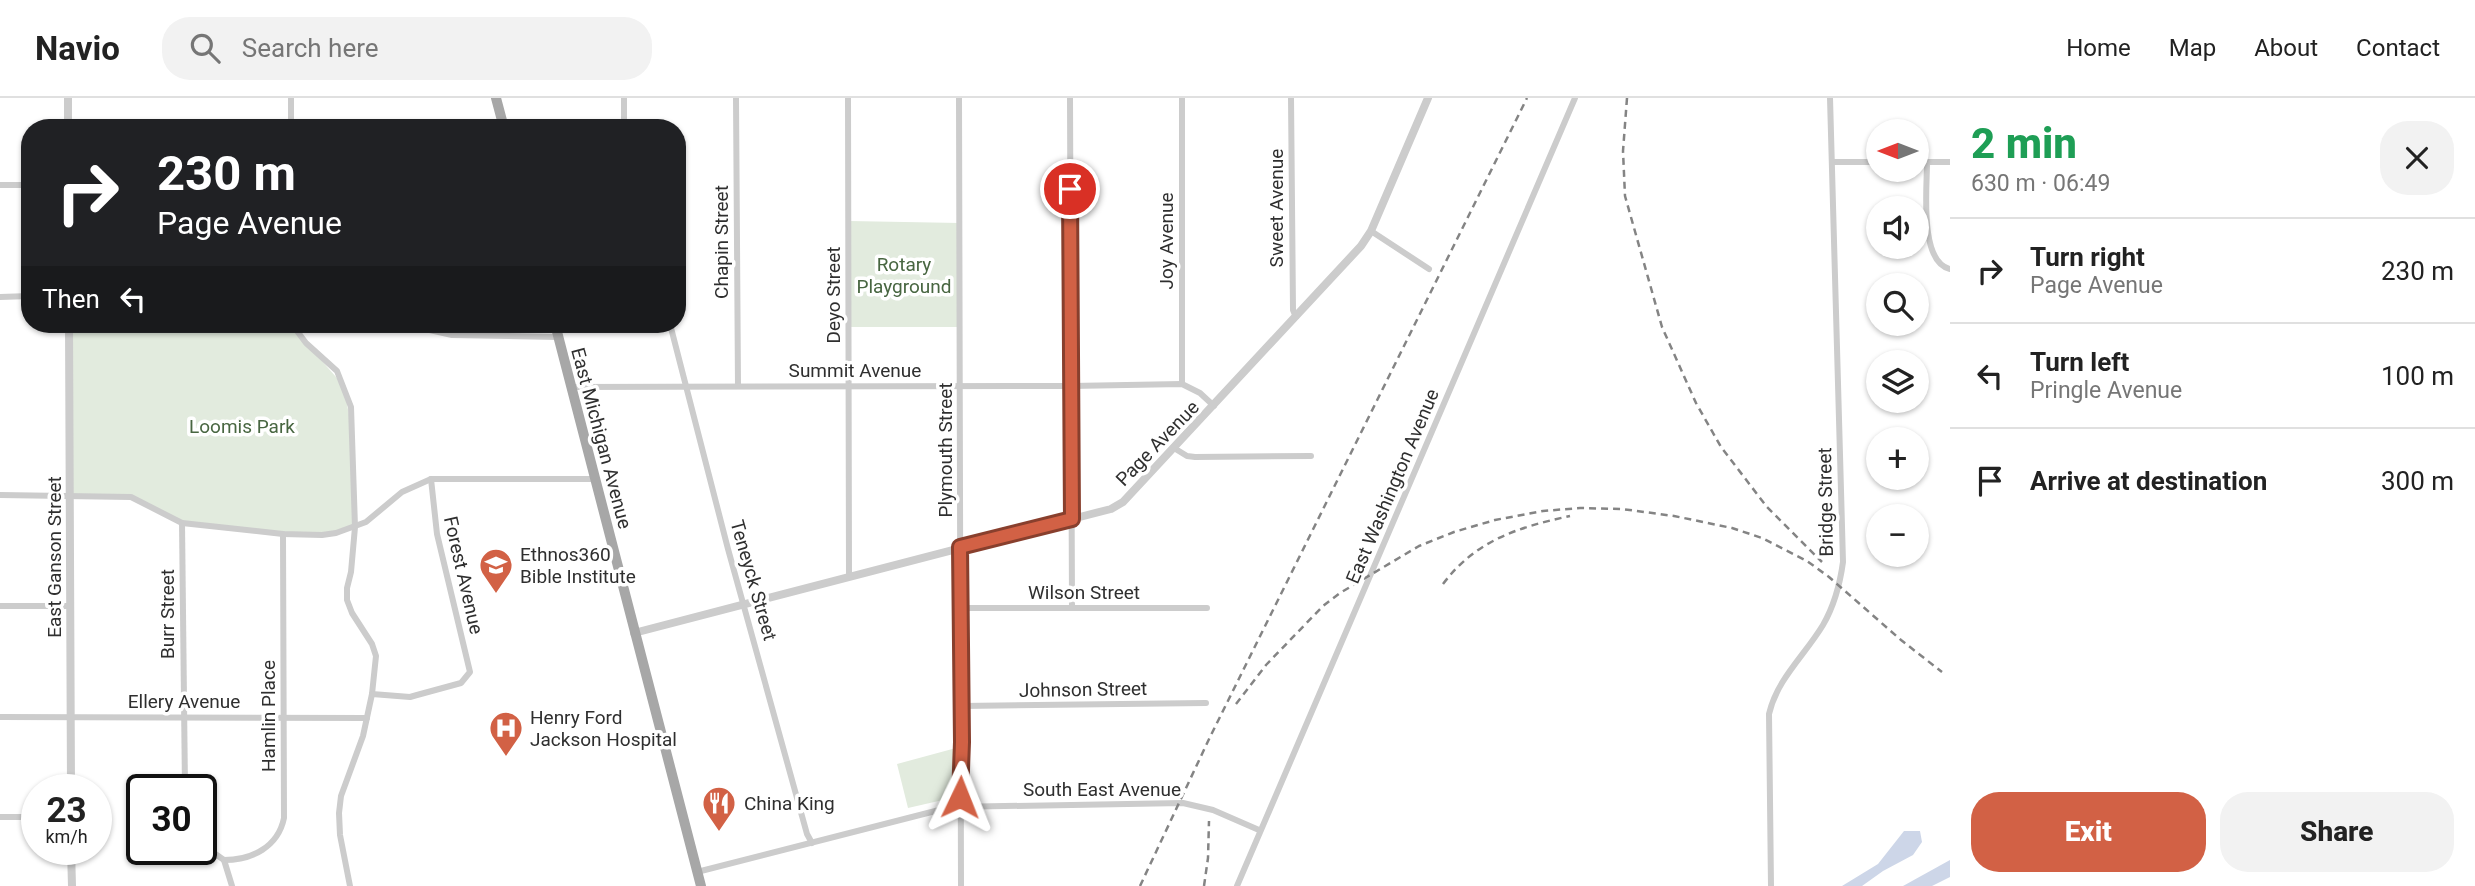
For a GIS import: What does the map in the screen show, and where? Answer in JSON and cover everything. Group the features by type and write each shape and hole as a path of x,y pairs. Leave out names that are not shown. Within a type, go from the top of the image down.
{"main road":[{"path":"496,98 502,119"},
{"name":"East Michigan Avenue","path":"557,333 701,886"}],"street":[{"path":"68,98 68,119"},
{"path":"291,98 291,119"},
{"path":"624,98 624,119"},
{"name":"Chapin Street","path":"736,98 738,386"},
{"name":"Deyo Street","path":"848,98 849,577"},
{"name":"Plymouth Street","path":"959,98 961,886"},
{"path":"1070,98 1072,608"},
{"name":"Joy Avenue","path":"1182,98 1182,384"},
{"name":"Sweet Avenue","path":"1291,98 1293,310 1296,317"},
{"name":"Page Avenue","path":"634,633 1111,509 1123,502 1361,246 1371,231 1428,98"},
{"name":"East Washington Avenue","path":"1237,886 1575,98"},
{"name":"Bridge Street","path":"1771,886 1769,715 1772,701 1831,608 1841,579 1843,562 1830,98"},
{"path":"1833,162 1866,162"},
{"path":"1929,163 1950,162"},
{"path":"1927,182 1928,224 1932,251 1938,262 1950,269"},
{"path":"0,185 21,184"},
{"path":"1371,231 1429,269"},
{"path":"0,297 21,296"},
{"name":"East Ganson Street","path":"69,333 71,774"},
{"path":"298,333 337,371 351,407 355,527 351,572 346,587 347,600 372,644 376,664 367,718 341,796 339,813 340,835 350,886"},
{"path":"443,333 558,337"},
{"name":"Teneyck Street","path":"672,333 731,560 807,834 812,843"},
{"path":"1182,384 1200,393 1214,406"},
{"name":"Summit Avenue","path":"571,387 1182,384"},
{"path":"1174,448 1187,456 1195,457 1311,456"},
{"path":"0,495 131,497 183,523 283,534 323,535 366,522 402,492 431,480 596,479"},
{"name":"Forest Avenue","path":"372,694 410,697 461,684 468,677 469,666 436,534 431,480"},
{"name":"Burr Street","path":"183,523 185,774"},
{"name":"Hamlin Place","path":"224,860 244,858 265,849 281,830 284,818 283,534"},
{"path":"0,606 70,606"},
{"name":"Wilson Street","path":"960,608 1207,608"},
{"name":"Johnson Street","path":"962,706 1206,703"},
{"name":"Ellery Avenue","path":"0,717 367,718"},
{"name":"South East Avenue","path":"697,872 951,807 1183,803 1213,810 1259,830"},
{"path":"0,817 21,817"},
{"path":"217,855 224,860 232,886"},
{"path":"71,865 72,886"}],"green space":[{"name":"Rotary Playground","path":"849,221 960,223 960,327 849,327"},
{"name":"Loomis Park","path":"69,333 301,333 306,343 344,386 352,433 355,527 322,535 182,523 131,497 70,495"},
{"path":"956,748 956,797 908,808 897,764"}],"water":[{"path":"1904,831 1920,831 1922,842 1913,855 1862,886 1842,886 1878,864"},
{"path":"1950,860 1950,877 1932,886 1903,886"}],"railway":[{"path":"1140,886 1210,737 1527,98"},
{"path":"1627,98 1623,151 1625,196 1662,327 1696,403 1721,447 1767,507 1822,562"},
{"path":"1236,704 1266,665 1323,606 1419,546 1495,520 1543,511 1580,508 1622,509 1674,516 1732,528 1762,538 1807,561 1829,577 1942,672"},
{"path":"1443,584 1470,556 1484,546 1533,525 1570,516"},
{"path":"1204,886 1209,821"}],"place":[{"name":"Ethnos360 Bible Institute","path":"496,595"},
{"name":"Henry Ford Jackson Hospital","path":"506,758"},
{"name":"China King","path":"719,833"}],"route":[{"path":"960,797 960,547 1072,519 1070,189"}]}
